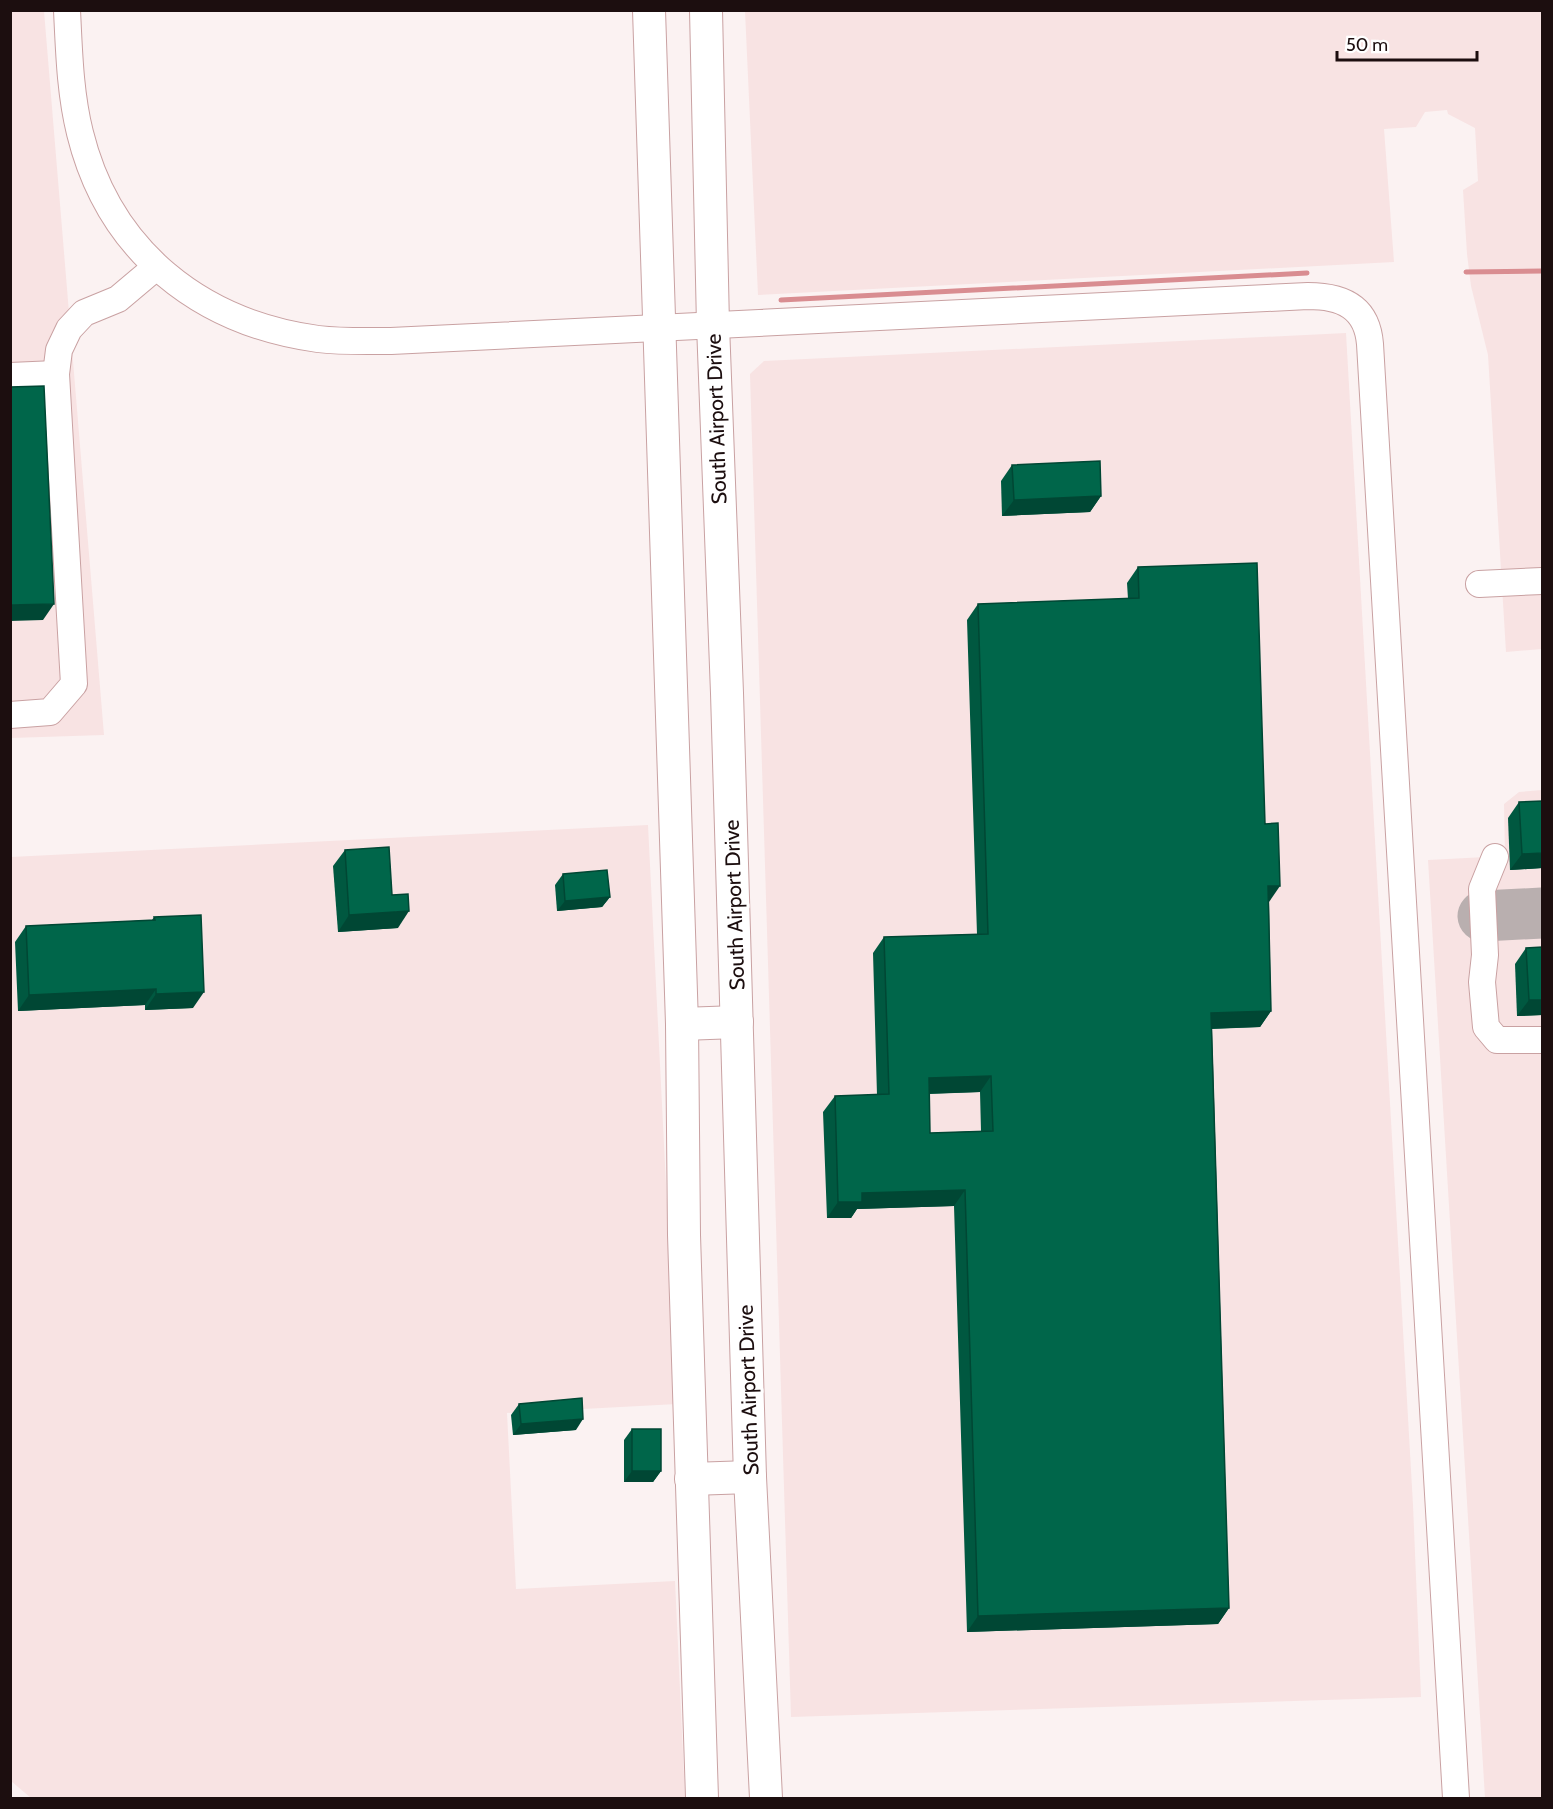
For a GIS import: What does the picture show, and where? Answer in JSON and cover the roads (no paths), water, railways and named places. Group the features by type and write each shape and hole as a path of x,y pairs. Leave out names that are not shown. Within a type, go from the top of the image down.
{"main road":[{"path":"649,10 682,1024 684,1235 702,1798"},
{"name":"South Airport Drive","path":"706,10 712,325 737,1022 750,1477 766,1798"},
{"path":"682,1024 737,1022"},
{"path":"691,1479 750,1477"}],"street":[{"path":"67,10 76,117 91,171 117,221 156,267 187,292 221,312 260,327 321,340 391,341 1308,296 1330,297 1347,302 1364,320 1370,344 1456,1798"},
{"path":"10,715 50,712 74,684 56,374 59,350 69,329 84,313 118,299 156,267"},
{"path":"10,376 56,374"},
{"path":"1479,584 1542,581"},
{"path":"1495,857 1484,882 1482,896 1485,955 1482,982 1486,1027 1497,1040 1542,1040"}],"waterway":[{"path":"1466,272 1542,271"},
{"path":"781,300 1307,273"}]}
